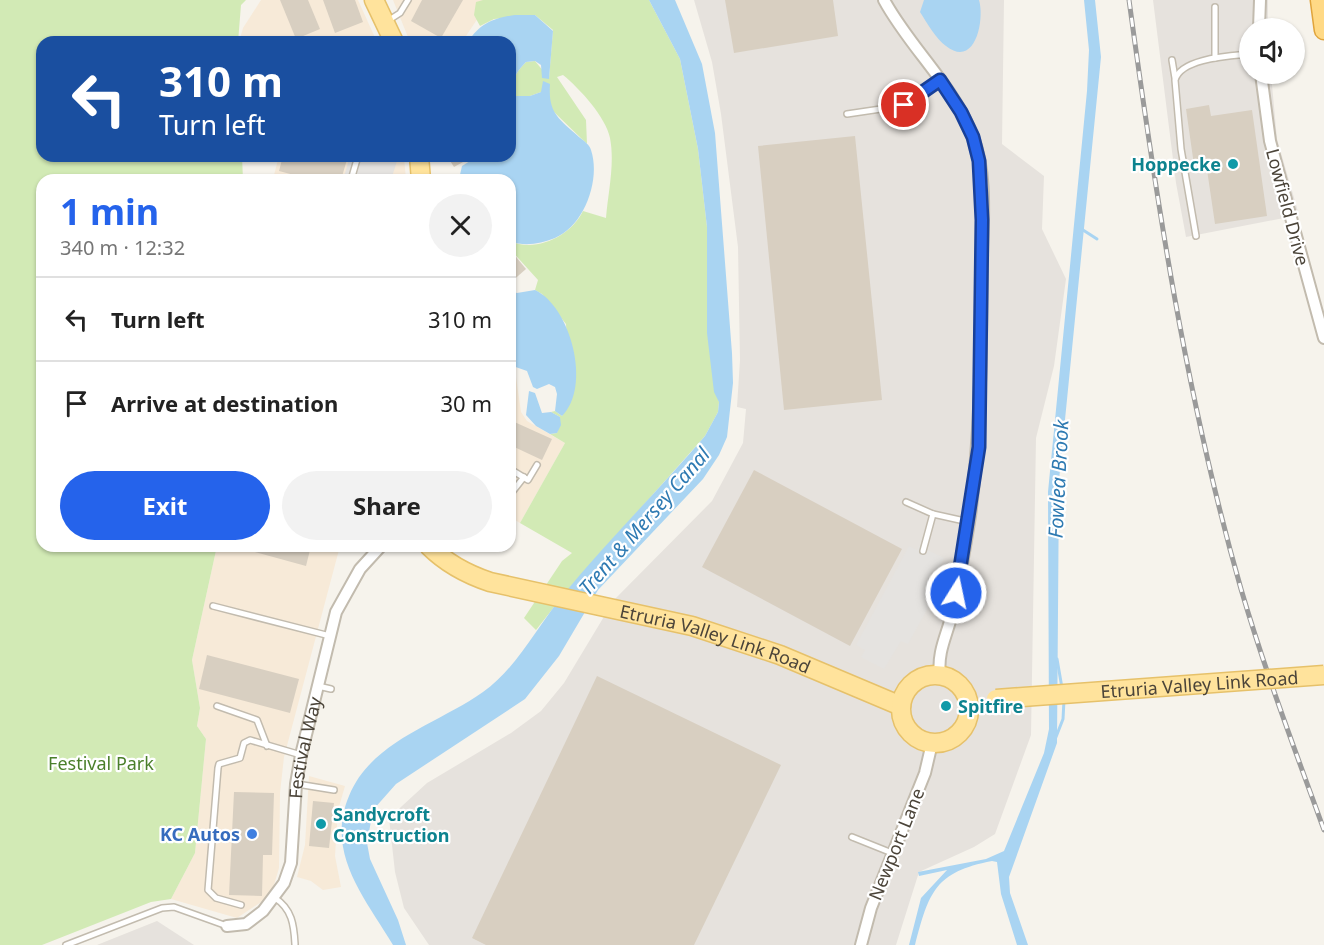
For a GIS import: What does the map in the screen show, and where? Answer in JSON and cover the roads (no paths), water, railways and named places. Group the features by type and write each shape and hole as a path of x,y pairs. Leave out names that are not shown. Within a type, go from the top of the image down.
{"highway":[{"path":"1320,0 1324,30"}],"main road":[{"path":"374,0 391,36"},
{"name":"Etruria Valley Link Road","path":"435,552 444,560 475,577 508,588 612,608 742,641 901,706"},
{"path":"940,675 959,685 969,705 968,715 959,732 942,742 932,742 922,740 906,726 901,706 909,686 918,679 940,675"},
{"name":"Etruria Valley Link Road","path":"969,705 996,699 1324,675"}],"street":[{"path":"885,0 913,46 940,80 961,112 973,137 979,161 982,220 982,371 979,447 969,522 951,616 938,662 940,675"},
{"path":"1259,18 1260,0"},
{"name":"Lowfield Drive","path":"1262,84 1270,141 1324,338"},
{"name":"Festival Way","path":"227,926 246,924 263,911 275,898 291,863 296,784 301,755 336,612 351,584 374,552"},
{"name":"Newport Lane","path":"861,945 871,908 925,773 932,742"}],"lane":[{"path":"385,22 400,13 408,0"},
{"path":"1215,7 1215,58"},
{"path":"1175,80 1182,68 1215,58 1239,55"},
{"path":"1172,60 1181,148 1196,236"},
{"path":"847,114 900,106 940,80"},
{"path":"516,472 528,480 537,465"},
{"path":"516,487 524,477"},
{"path":"906,502 933,514 969,522"},
{"path":"923,551 933,514"},
{"path":"213,606 330,636"},
{"path":"318,686 331,689"},
{"path":"217,706 256,720 267,746"},
{"path":"241,905 216,898 208,890 216,777 219,764 240,758 246,741 301,755"},
{"path":"296,784 334,790"},
{"path":"852,837 892,853"},
{"path":"275,898 283,903 294,922 295,944"},
{"path":"66,945 162,908 174,907 227,926"}],"water":[{"name":"Trent & Mersey Canal","path":"649,0 675,0 702,64 715,133 732,353 733,383 727,437 719,455 703,479 598,590 559,656 525,699 396,784 373,810 367,843 370,859 398,920 406,945 393,945 360,892 345,856 342,837 343,817 349,796 359,777 389,747 483,692 506,672 553,607 705,436 718,412 719,402 714,392 707,333 707,227 698,149 680,59"},
{"path":"924,0 979,0 979,29 971,47 964,51 956,51 942,43 920,12"},
{"path":"1084,0 1095,0 1101,57 1059,480 1057,743 1009,877 1010,893 1028,945 1017,945 1001,894 997,862 992,861 958,871 937,887 925,911 915,945 909,945 921,898 947,870 919,876 918,872 986,859 1004,851 1044,753 1049,729 1048,492 1087,91 1089,50"},
{"path":"535,15 553,31 549,79 542,78 541,65 535,61 526,62 516,76 516,36 473,36 488,22 500,18"},
{"path":"543,81 550,84 551,102 556,114 591,150 594,175 588,201 582,213 565,232 544,242 521,244 516,243 516,174 460,174 462,166 468,162 516,162 516,96 530,96 541,92"},
{"path":"535,290 548,299 559,313 567,330 573,348 576,386 571,403 562,416 555,411 557,394 555,387 549,384 537,389 533,387 527,371 516,367 517,293"},
{"path":"529,391 535,393 542,413 551,412 560,417 561,425 557,433 550,434 536,426 526,415"}],"waterway":[{"path":"1083,230 1097,239"},
{"name":"Fowlea Brook","path":"1057,659 1062,688"},
{"name":"Fowlea Brook","path":"1056,737 1063,719 1064,700"}],"railway":[{"path":"1129,0 1174,297 1204,444 1250,620 1324,830"}],"place":[{"name":"Hoppecke","path":"1233,164"},
{"name":"Spitfire","path":"946,706"},
{"name":"Sandycroft Construction","path":"321,824"},
{"name":"KC Autos","path":"252,834"}],"park label":[{"name":"Festival Park","path":"101,763"}]}
